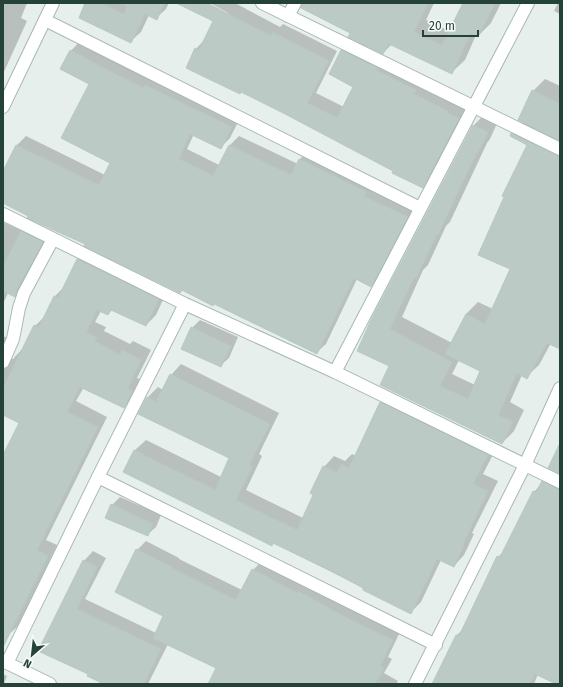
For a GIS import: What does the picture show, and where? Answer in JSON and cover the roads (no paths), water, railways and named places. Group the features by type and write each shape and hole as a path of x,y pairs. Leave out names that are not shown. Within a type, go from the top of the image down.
{"street":[{"path":"3,107 53,3"},
{"path":"262,3 560,149"},
{"path":"288,16 295,3"},
{"path":"335,372 528,3"},
{"path":"45,20 420,208"},
{"path":"3,214 185,304 335,372 560,482"},
{"path":"3,362 13,340 18,308 24,293 53,239"},
{"path":"50,684 5,662 185,304"},
{"path":"416,684 525,465 560,388"},
{"path":"98,477 436,645"}]}
